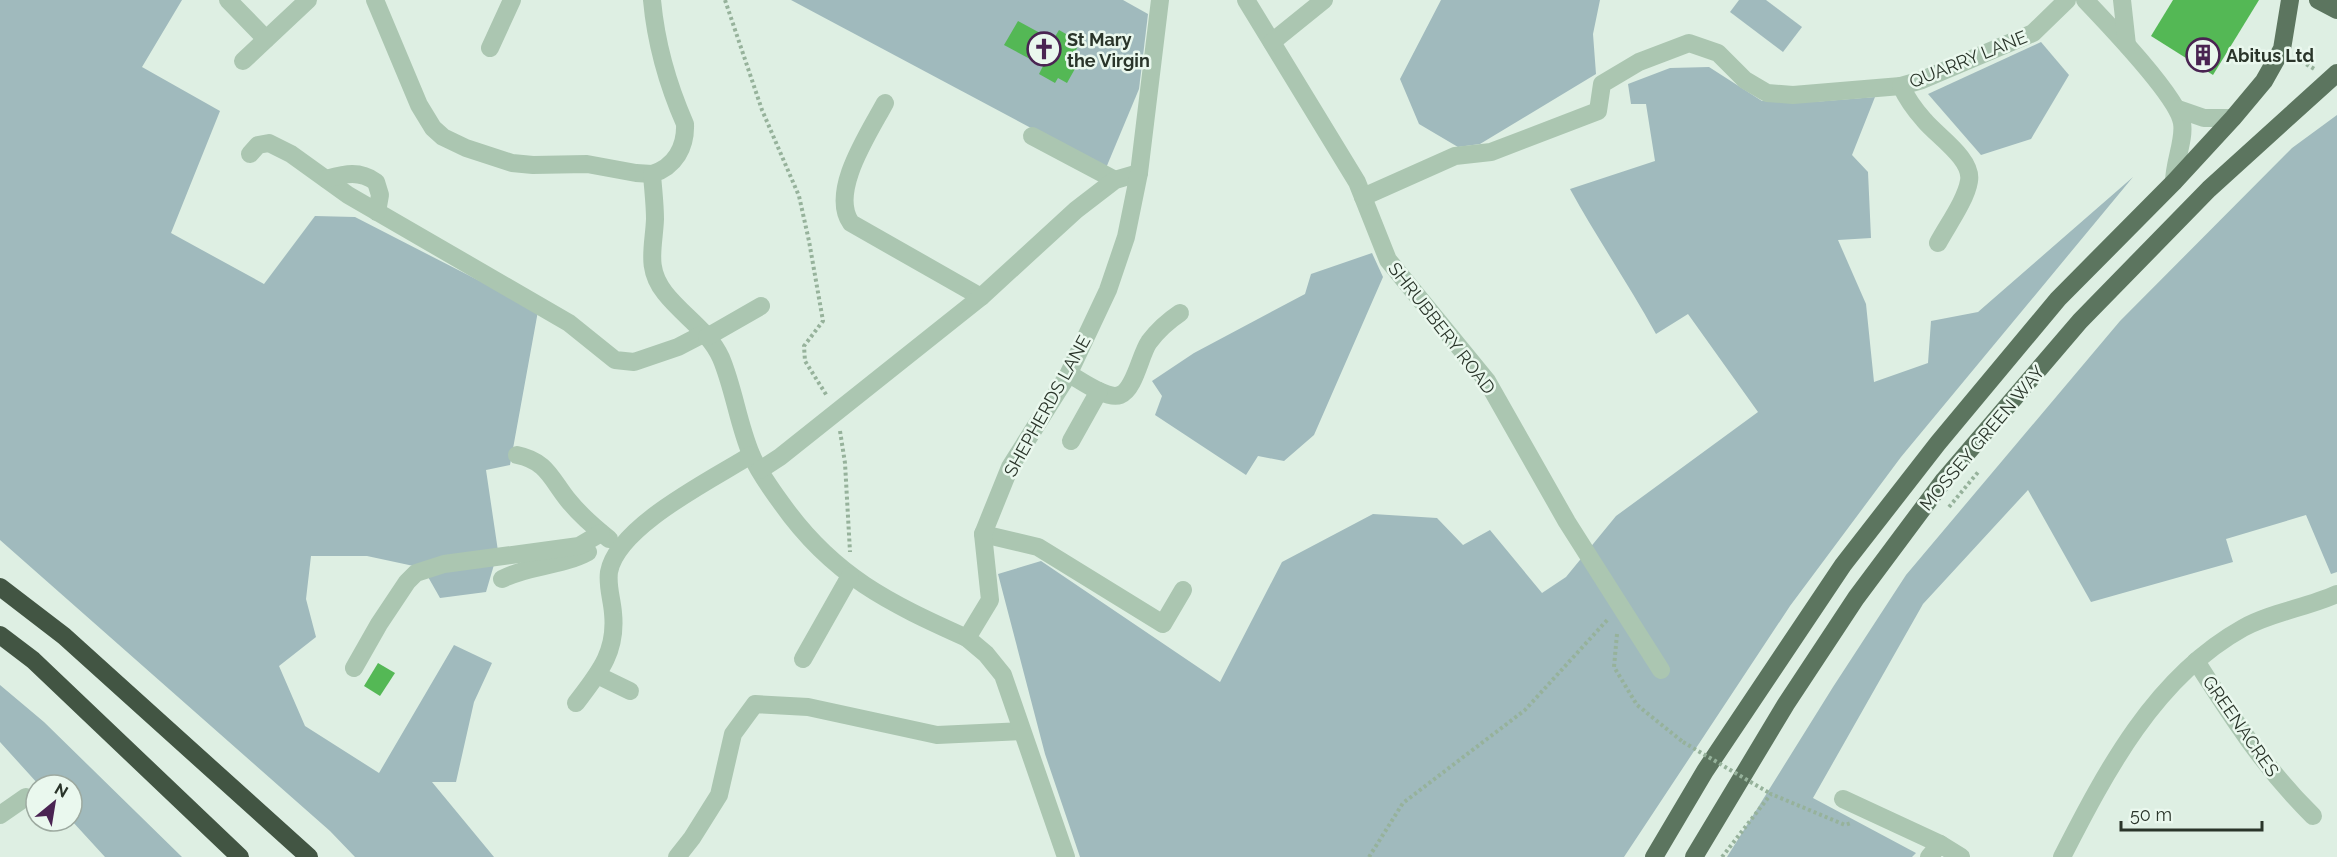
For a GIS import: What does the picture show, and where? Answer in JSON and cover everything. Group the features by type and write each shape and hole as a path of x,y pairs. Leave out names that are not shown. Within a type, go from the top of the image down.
{"highway":[{"path":"0,587 64,636 309,857"},
{"path":"0,634 33,660 240,857"}],"main road":[{"name":"MOSSEY GREEN WAY","path":"1653,857 1705,771 1843,565 1938,443 2058,299 2174,182 2253,95 2272,69 2282,49 2290,0"},
{"path":"2318,0 2337,10"},
{"name":"MOSSEY GREEN WAY","path":"1694,857 1786,704 1856,598 1944,480 2080,321 2209,189 2337,73"}],"street":[{"path":"228,0 266,39"},
{"path":"243,62 308,0"},
{"path":"375,0 415,97 436,132 466,148 512,163 587,164 652,174 667,168 676,158 685,133 685,124 664,69 652,0"},
{"path":"490,48 512,0"},
{"name":"SHEPHERDS LANE","path":"967,638 990,600 984,534 1010,467 1069,374 1108,290 1126,237 1139,173 1160,0"},
{"name":"SHRUBBERY ROAD","path":"1246,0 1357,182 1388,260 1487,381 1567,522 1661,670"},
{"path":"1272,42 1324,0"},
{"name":"QUARRY LANE","path":"1938,243 1969,183 1969,173 1963,160 1913,107 1901,86 1922,80 2033,33 2067,0"},
{"path":"2085,0 2127,45 2178,109 2183,129 2174,166 2174,182"},
{"path":"2122,0 2127,45"},
{"path":"1363,197 1455,156 1491,152 1598,111 1602,84 1639,62 1689,43 1718,53 1745,80 1767,93 1793,95 1901,86"},
{"path":"885,103 846,184 844,203 846,216 851,223 981,297"},
{"path":"2178,109 2204,118 2233,118"},
{"path":"1032,136 1116,180"},
{"path":"250,154 258,145 269,143 291,154 377,212 569,323 615,360 634,362 678,347 761,306"},
{"path":"326,179 348,173 366,175 376,182 380,195 377,212"},
{"path":"354,668 379,624 407,582 416,573 444,564 579,546 645,522 755,462 780,457 981,297 1076,210 1116,180 1139,173"},
{"path":"652,174 655,221 651,260 654,273 664,292 706,335 720,357 755,462 790,515 807,536 850,576 892,602 967,638 986,654 1004,675 1021,731 1066,857"},
{"path":"1069,374 1100,391 1113,395 1121,394 1128,389 1149,342 1163,324 1180,313"},
{"path":"1071,441 1100,391"},
{"path":"517,455 531,458 554,477 567,499 605,536 615,630 608,656 576,703"},
{"path":"984,534 1038,547 1163,624 1183,590"},
{"path":"502,579 517,572 546,568 568,561 605,536"},
{"path":"803,659 850,576"},
{"path":"2062,857 2094,795 2138,727 2169,687 2196,661 2242,629 2266,617 2337,594"},
{"name":"GREENACRES","path":"2196,661 2251,745 2289,792 2313,816"},
{"path":"597,675 630,691"},
{"path":"677,857 719,795 733,734 755,704 808,707 937,735 1021,731"},
{"path":"0,815 24,799"},
{"path":"1843,799 1878,815 1934,851 1962,857"}],"path":[{"path":"725,0 762,110 799,196 809,241 823,321 804,346 805,361 837,412 845,463 850,576"},
{"path":"1946,511 1981,468"},
{"path":"1620,606 1614,667 1637,705 1683,742 1771,794 1845,825 1878,815"},
{"path":"1369,857 1403,803 1525,711 1620,606"},
{"path":"1757,789 1762,780"},
{"path":"1719,857 1771,794"},
{"path":"1719,857 1729,838"}],"shaded area":[{"path":"0,0 182,0 142,67 220,111 171,233 264,284 315,216 355,217 538,311 510,465 486,470 498,551 486,592 440,598 423,568 367,556 311,556 306,599 316,637 279,666 305,726 379,773 454,645 492,663 474,702 456,782 432,782 494,857 355,857 330,831 0,540"},
{"path":"791,0 1123,0 1148,14 1139,89 1106,168"},
{"path":"1441,0 1600,0 1593,34 1596,74 1480,144 1458,147 1419,124 1400,79"},
{"path":"1739,0 1766,0 1802,27 1783,52 1730,12"},
{"path":"2041,42 2069,75 2031,139 1981,155 1928,94"},
{"path":"1709,67 1762,101 1813,102 1875,97 1852,155 1868,172 1871,238 1838,240 1866,304 1874,382 1928,363 1931,321 1978,312 2133,177 1901,457 1790,606 1624,857 1080,857 1045,754 998,574 1041,561 1220,682 1282,562 1373,514 1437,518 1463,545 1490,530 1542,593 1566,577 1616,516 1758,412 1688,314 1656,334 1570,189 1655,161 1646,104 1631,104 1628,84 1670,68"},
{"path":"2337,115 2337,572 2331,574 2306,515 2226,539 2233,562 2091,602 2028,490 1923,604 1813,798 1916,853 1912,857 1727,857 1906,575 2120,321 2292,148"},
{"path":"1372,253 1383,277 1314,435 1284,461 1258,456 1246,475 1155,415 1162,396 1152,381 1194,353 1305,294 1311,274"},
{"path":"0,685 44,722 182,857 105,857 83,833 84,773 28,773 0,742"}],"building":[{"name":"Abitus Ltd","path":"2173,0 2259,0 2213,75 2151,36"},
{"name":"St Mary the Virgin","path":"1018,21 1053,40 1059,30 1080,42 1074,54 1081,58 1067,83 1058,78 1055,83 1039,74 1043,66 1004,45"},
{"path":"378,663 395,673 380,696 364,686"}],"place":[{"name":"St Mary the Virgin","path":"1044,49"},
{"name":"Abitus Ltd","path":"2203,55"}]}
